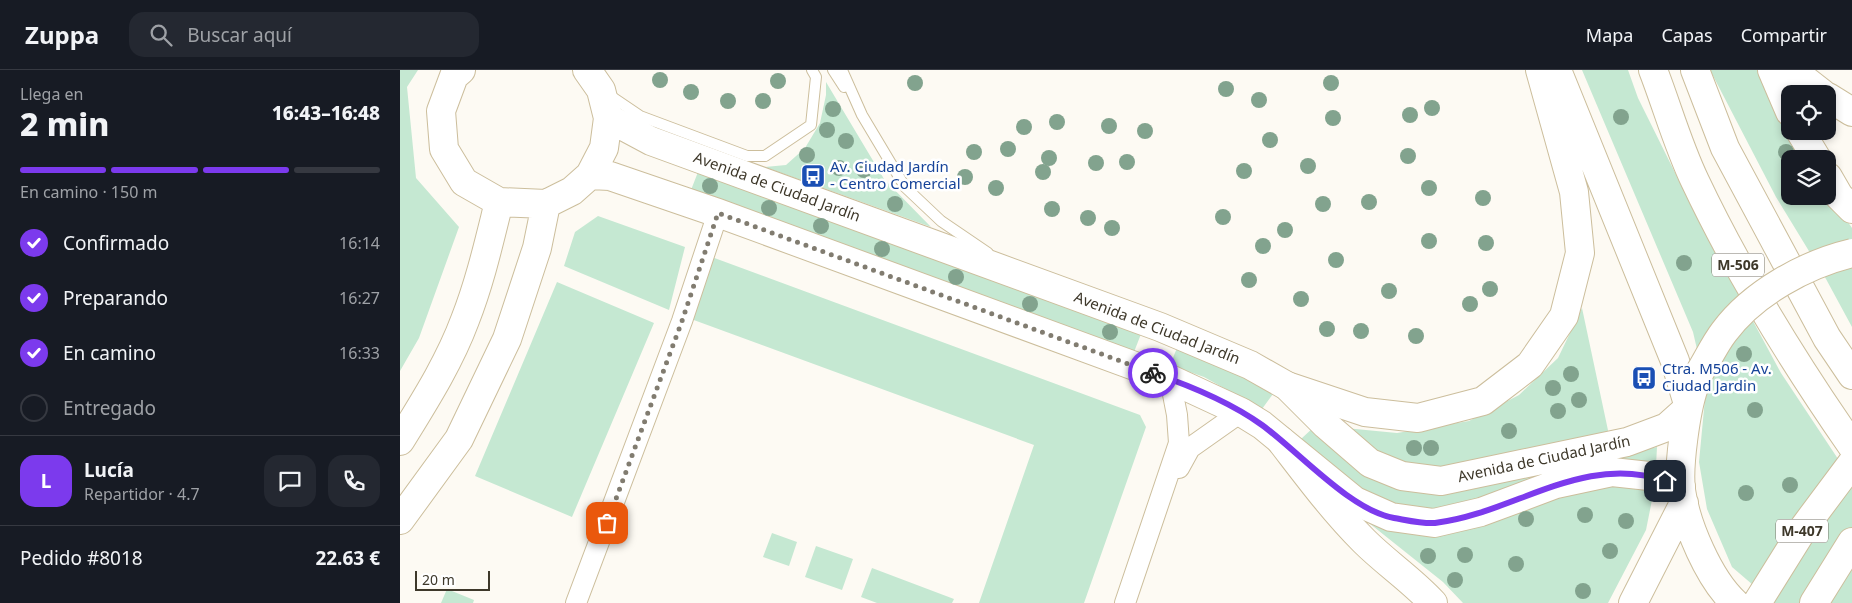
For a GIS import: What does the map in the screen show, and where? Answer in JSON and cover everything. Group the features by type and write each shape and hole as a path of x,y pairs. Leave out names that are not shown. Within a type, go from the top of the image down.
{"main road":[{"path":"461,70 454,76 441,111 444,149 464,182 499,202 546,204 572,191 590,175 604,148 608,118 594,80"},
{"path":"1287,386 1365,412 1418,418 1483,401 1530,364 1564,316 1580,253 1574,192 1540,70"},
{"path":"1557,70 1675,361 1687,407"},
{"name":"M-506","path":"1653,70 1694,179 1738,266 1800,372 1852,446"},
{"name":"M-506","path":"1695,70 1725,148 1827,338 1852,375"},
{"path":"1772,70 1781,91"},
{"path":"1798,70 1805,80 1812,85"},
{"path":"1836,102 1852,112"},
{"name":"Avenida de Ciudad Jardín","path":"608,118 651,141 1160,327 1250,365 1287,386 1326,425 1370,463 1402,476 1441,481 1627,442 1667,427 1687,407"},
{"name":"Avenida de Ciudad Jardín","path":"590,175 610,176 718,213 1170,379 1241,412 1281,441 1355,501 1391,517 1434,523 1481,512 1556,484 1612,472 1649,476 1682,495"},
{"path":"1836,191 1852,209"},
{"path":"400,441 435,384 465,321 482,268 499,202"},
{"path":"400,520 459,439 507,339 537,248 546,204"},
{"path":"1633,603 1682,495 1687,407 1698,375 1724,332 1740,314 1768,292 1804,268 1852,253"},
{"path":"1281,441 1328,503 1366,543 1416,585 1433,603"},
{"name":"M-407","path":"1757,603 1805,526 1852,463"},
{"path":"1682,495 1704,560 1735,603"},
{"name":"M-407","path":"1814,603 1852,542"}],"street":[{"path":"576,603 682,321 718,213"},
{"path":"1125,603 1179,443 1177,415 1170,379"},
{"path":"1163,494 1190,448 1241,412"}],"lane":[{"path":"594,80 640,116 747,156 765,156 811,125 816,77 812,70"},
{"path":"833,70 905,187 941,221 1024,278"},
{"path":"842,70 862,115"}],"green space":[{"path":"400,70 418,70 407,87 416,178 459,227 419,338 400,371"},
{"path":"1582,70 1628,70 1638,98 1698,219 1781,373 1852,480 1852,603 1774,603 1732,567 1707,509 1699,462 1706,388 1693,332"},
{"path":"1710,70 1766,70 1781,105 1781,140 1796,140 1800,150 1781,150 1781,205 1836,205 1852,228 1852,327 1826,279 1776,197"},
{"path":"826,82 884,179 931,227 765,167 786,165 805,148 820,123 826,95"},
{"path":"698,172 1141,334 1134,352 691,190"},
{"path":"598,216 685,247 669,310 564,266 575,232"},
{"path":"709,256 1140,415 1146,427 1084,603 979,603 1034,445 691,319"},
{"path":"557,282 654,323 572,517 475,476"},
{"path":"1582,308 1609,435 1437,471 1374,455 1345,428 1397,433 1469,421 1519,395 1558,358"},
{"path":"1177,348 1252,380 1273,394 1262,409 1204,377 1170,365"},
{"path":"1315,426 1373,474 1548,469 1657,447 1656,466 1478,505 1440,510 1420,510 1382,502 1349,483 1301,439"},
{"path":"1625,481 1647,487 1652,500 1646,530 1608,603 1463,603 1443,582 1369,523 1370,519 1535,501"},
{"path":"772,533 797,542 789,566 763,557"},
{"path":"816,546 853,559 842,590 805,577"},
{"path":"872,568 954,599 952,603 877,603 861,597"},
{"path":"447,589 474,600 473,603 441,603"}],"way so far":[{"path":"607,523 682,321 718,213 1153,373"}],"place":[{"name":"Av. Ciudad Jardín - Centro Comercial","path":"813,176"},
{"name":"Ctra. M506 - Av. Ciudad Jardin","path":"1644,378"}],"route":[{"path":"1153,373 1217,399 1241,412 1262,425 1355,501 1391,517 1434,523 1481,512 1556,484 1612,472 1649,476 1665,481"}]}
